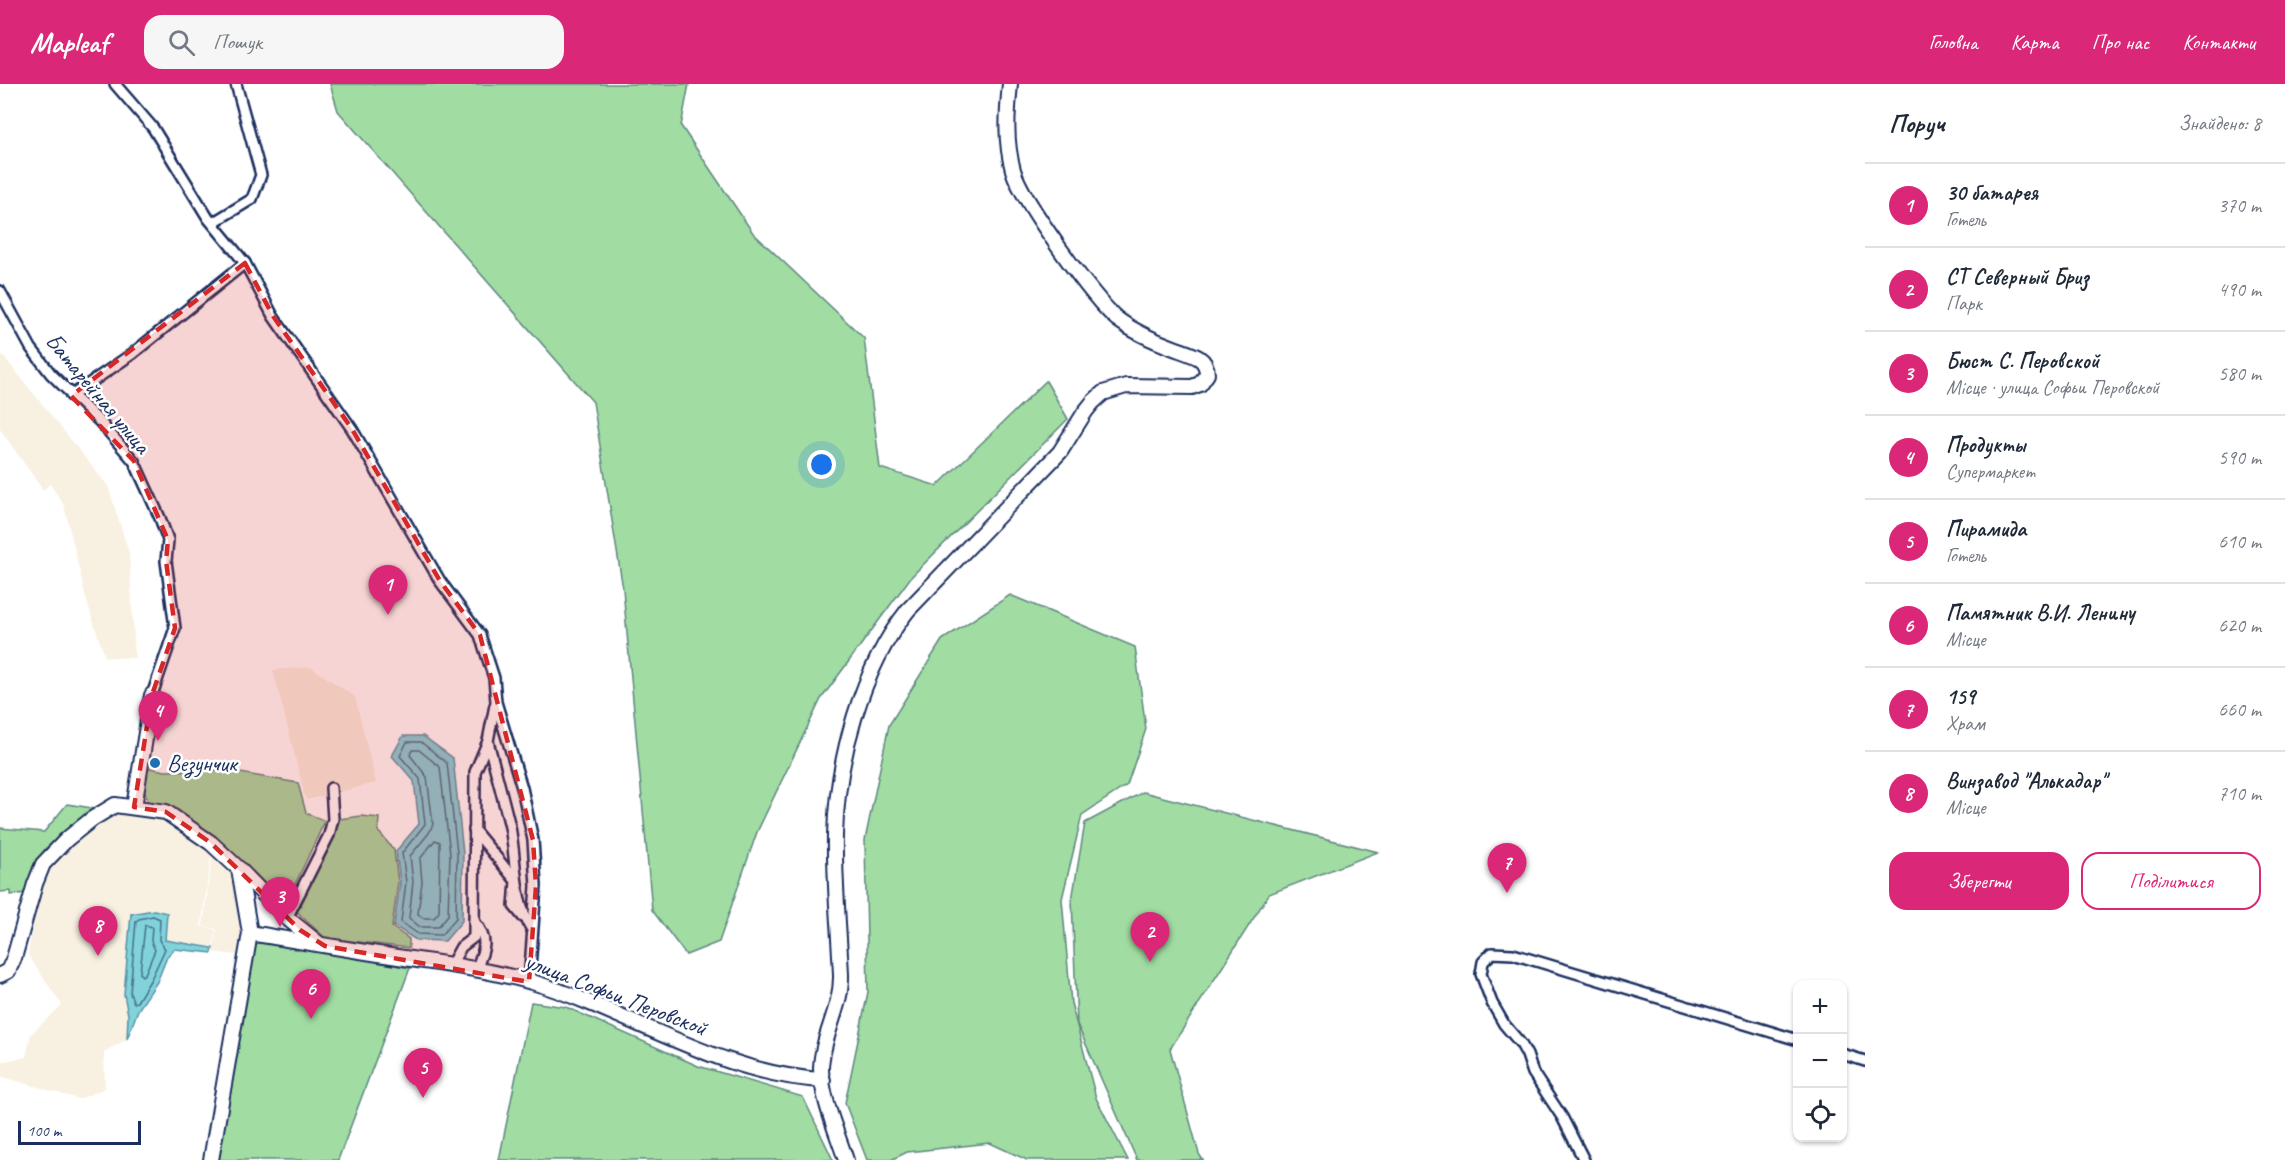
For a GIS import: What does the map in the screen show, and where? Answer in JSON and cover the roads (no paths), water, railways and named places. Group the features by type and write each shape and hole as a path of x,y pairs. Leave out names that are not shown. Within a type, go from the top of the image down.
{"street":[{"path":"115,84 153,128 208,218 245,263 273,316 352,429 440,581 480,635 494,678 496,702 522,788 533,840 536,886 529,982"},
{"path":"214,222 252,199 261,175 236,84"},
{"path":"846,1160 829,1107 821,1069 841,976 835,864 839,797 856,712 882,649 908,610 1060,452 1093,402 1113,389 1126,386 1192,387 1200,384 1207,374 1206,365 1200,359 1158,342 1117,319 1096,297 1036,213 1019,184 1010,158 1007,138 1010,84"},
{"path":"71,396 132,354 245,263"},
{"name":"Батарейная улица","path":"0,291 31,348 71,396 101,423 134,461 168,540 166,561 176,628 152,695"},
{"path":"134,807 152,695"},
{"path":"451,965 461,947 474,937 475,772 488,741 496,702"},
{"path":"488,741 510,829 516,881 514,906 532,931"},
{"path":"287,918 329,835 333,819 331,788"},
{"path":"0,975 8,971 14,958 43,864 67,839 92,819 115,805 165,812 211,843 239,868 287,918 310,938 325,946"},
{"path":"474,830 516,881"},
{"path":"211,1160 250,933 239,868"},
{"path":"474,921 483,931 485,950 476,969"},
{"name":"улица Софьи Перовской","path":"250,933 476,969 529,982 573,996 702,1051 792,1079 823,1080"},
{"path":"1584,1160 1562,1118 1533,1073 1521,1044 1504,1024 1492,1003 1482,980 1481,969 1485,958 1492,953 1513,954 1793,1039"},
{"path":"792,1079 811,1072 816,1066 828,1036"},
{"path":"1847,1056 1865,1061"},
{"path":"792,1079 820,1093 829,1107"}],"water":[{"path":"403,736 423,736 453,758 463,853 462,921 445,941 416,940 394,926 400,882 396,851 419,824 414,781 392,756"},
{"path":"154,910 167,913 165,940 213,948 212,953 174,949 167,957 157,982 138,1010 127,1039 128,1015 124,994 131,914"}],"place":[{"name":"30 батарея","path":"388,615"},
{"name":"Продукты","path":"158,741"},
{"name":"Везунчик","path":"155,763"},
{"name":"159","path":"1507,893"},
{"name":"Бюст С. Перовской","path":"280,927"},
{"name":"Винзавод \"Алькадар\"","path":"98,956"},
{"name":"СТ Северный Бриз","path":"1150,962"},
{"name":"Памятник В.И. Ленину","path":"311,1019"},
{"name":"Пирамида","path":"423,1098"}]}
